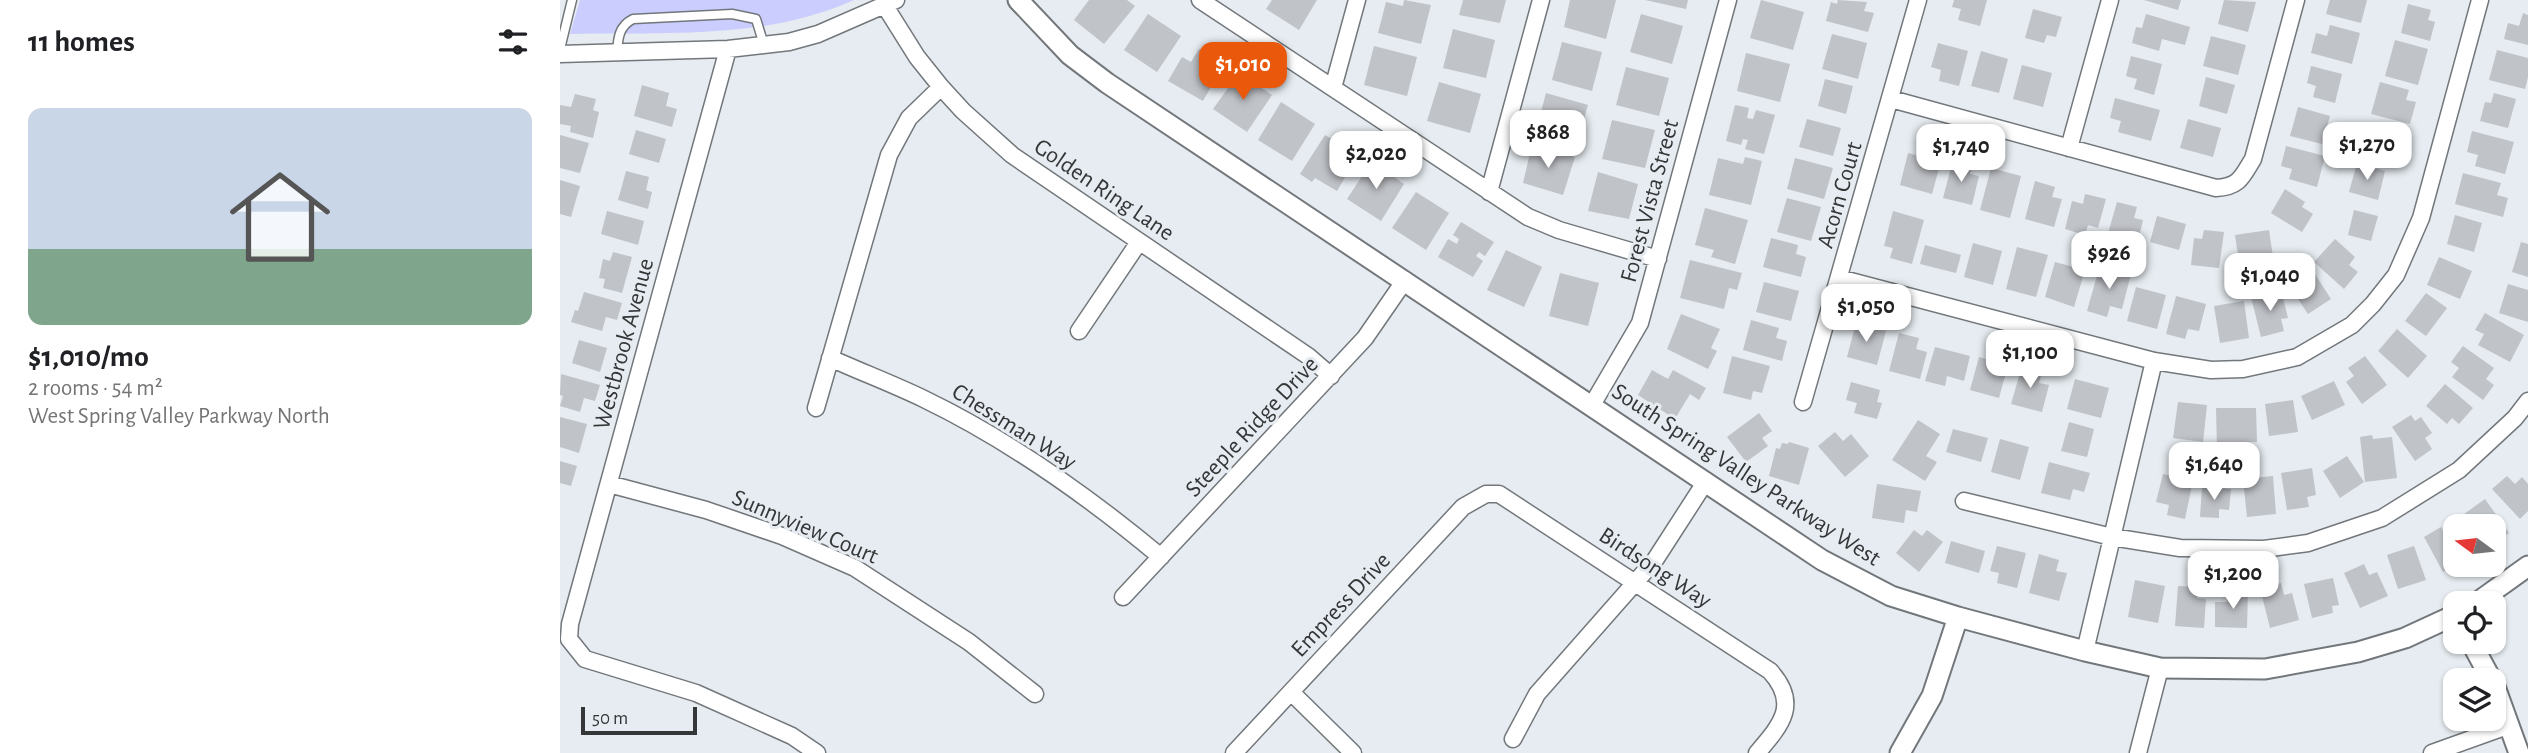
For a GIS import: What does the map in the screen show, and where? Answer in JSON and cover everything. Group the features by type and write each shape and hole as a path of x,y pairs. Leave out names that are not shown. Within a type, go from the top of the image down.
{"street":[{"name":"South Spring Valley Parkway West","path":"1018,0 1070,55 1107,83 1822,560 1891,596 2085,651 2160,668 2264,669 2358,652 2405,638 2443,621"},
{"path":"1200,0 1528,217 1559,230 1658,259"},
{"path":"1333,89 1357,0"},
{"path":"1489,192 1541,0"},
{"name":"Forest Vista Street","path":"1592,405 1640,323 1728,0"},
{"name":"Acorn Court","path":"1803,402 1918,0"},
{"path":"2069,148 2109,0"},
{"path":"1891,99 2216,188 2228,187 2239,181 2253,159 2296,0"},
{"path":"1839,278 2154,361 2211,370 2244,369 2297,357 2352,325 2396,275 2421,218 2480,0"},
{"path":"560,52 728,49 764,45 818,34 890,3"},
{"name":"Golden Ring Lane","path":"890,3 917,57 941,87 963,111 1012,155 1308,356 1331,376"},
{"name":"Westbrook Avenue","path":"728,49 570,624 569,639 585,659 696,693 792,736 817,753"},
{"path":"816,408 889,155 909,118 941,87"},
{"path":"1079,331 1139,242"},
{"name":"Steeple Ridge Drive","path":"1124,597 1365,338 1405,280"},
{"name":"Chessman Way","path":"830,358 925,399 1008,445 1117,521 1161,557"},
{"path":"2085,651 2154,361"},
{"path":"1964,501 2112,537 2180,548 2264,549 2308,543 2382,518 2459,470 2515,418 2528,401"},
{"path":"1513,739 1536,694 1637,583 1706,481"},
{"name":"Sunnyview Court","path":"609,484 706,510 782,536 855,568 969,642 1035,694"},
{"name":"Birdsong Way","path":"1486,494 1499,494 1770,671 1780,682 1786,697 1785,712 1777,729 1756,753"},
{"name":"Empress Drive","path":"1234,753 1463,507 1486,494"},
{"path":"2493,591 2528,566"},
{"path":"1900,753 1932,696 1958,617"},
{"path":"2138,753 2160,668"},
{"path":"1291,692 1353,753"},
{"path":"2506,715 2519,753"},
{"path":"2432,753 2510,725"}],"lane":[{"path":"560,52 572,0"},
{"path":"617,52 618,36 626,23 633,19 732,14 756,19 764,45"}],"shaded area":[{"path":"580,0 854,0 820,13 750,28 678,33 570,34"}],"building":[{"path":"1089,0 1127,0 1135,6 1104,44 1074,20"},
{"path":"1272,0 1317,0 1299,30 1266,9"},
{"path":"1404,0 1431,5 1421,44 1378,33 1386,2 1403,6"},
{"path":"1463,0 1506,0 1500,23 1459,15"},
{"path":"1570,0 1616,0 1606,39 1564,27"},
{"path":"1645,0 1688,0 1686,9"},
{"path":"1761,0 1804,12 1793,50 1750,38"},
{"path":"1838,0 1867,2 1864,11 1874,13 1868,32 1826,21 1831,2 1837,4"},
{"path":"1954,0 1987,0 1980,26 1958,20 1961,9 1952,7"},
{"path":"2144,0 2181,0 2178,10"},
{"path":"2224,0 2256,2 2248,32 2218,24"},
{"path":"2330,0 2367,0 2361,23 2326,14"},
{"path":"2408,4 2431,10 2428,20 2435,22 2430,41 2401,33"},
{"path":"2033,9 2062,17 2056,37 2047,35 2044,43 2025,38"},
{"path":"2523,13 2528,15 2528,45 2504,39 2508,23 2519,26"},
{"path":"1148,14 1181,36 1157,72 1124,50"},
{"path":"1641,14 1683,26 1672,64 1630,52"},
{"path":"2146,14 2190,27 2185,45 2162,39 2159,51 2132,43 2136,27 2142,28"},
{"path":"2330,25 2360,33 2352,64 2311,53 2316,33 2327,36"},
{"path":"1453,29 1495,40 1486,78 1443,68"},
{"path":"1832,34 1867,43 1858,79 1822,69"},
{"path":"2211,36 2246,45 2238,75 2203,66"},
{"path":"2395,40 2428,49 2418,85 2385,76"},
{"path":"1562,42 1602,52 1592,91 1552,80"},
{"path":"1938,43 1968,51 1959,86 1939,81 1941,70 1931,67"},
{"path":"1374,46 1417,57 1407,96 1364,85"},
{"path":"1199,49 1224,64 1203,101 1168,81 1182,57 1191,62"},
{"path":"2497,50 2528,58 2525,89 2489,80"},
{"path":"1981,51 2008,59 1999,93 1971,86"},
{"path":"1746,53 1790,64 1780,102 1737,91"},
{"path":"2131,56 2162,64 2154,95 2134,89 2137,79 2126,76"},
{"path":"2022,65 2052,73 2043,107 2013,99"},
{"path":"2311,66 2342,74 2335,103 2313,97 2316,86 2307,83"},
{"path":"1626,67 1669,78 1659,116 1616,105"},
{"path":"1239,73 1272,95 1247,132 1213,109"},
{"path":"2206,77 2235,85 2227,114 2199,106"},
{"path":"1825,79 1853,86 1846,114 1818,106"},
{"path":"1439,82 1481,94 1470,133 1427,121"},
{"path":"2380,82 2409,90 2406,100 2416,102 2410,124 2371,114"},
{"path":"642,85 669,93 666,106 677,109 672,127 634,116"},
{"path":"1546,93 1588,105 1577,143 1536,131"},
{"path":"2494,93 2516,99 2508,128 2480,121 2485,102 2491,103"},
{"path":"575,94 596,99 593,110 599,112 593,138 570,132 571,126 560,124 560,105 571,107"},
{"path":"2115,98 2160,110 2151,141 2118,132 2121,121 2110,118"},
{"path":"1281,102 1315,124 1292,161 1258,140"},
{"path":"1735,105 1749,108 1747,118 1753,119 1756,110 1775,115 1764,154 1745,149 1748,140 1743,139 1741,145 1726,141"},
{"path":"2298,107 2330,116 2322,144 2290,136"},
{"path":"1807,119 1841,128 1833,156 1799,147"},
{"path":"2188,119 2221,128 2213,157 2180,148"},
{"path":"1612,120 1655,130 1645,168 1602,159"},
{"path":"2375,127 2403,134 2395,163 2367,156"},
{"path":"636,130 666,139 659,163 629,154"},
{"path":"2472,131 2514,142 2505,174 2475,166 2478,155 2467,152"},
{"path":"560,135 589,143 580,173 560,168"},
{"path":"1325,135 1358,155 1337,191 1315,178 1312,182 1300,174"},
{"path":"1532,144 1575,157 1563,195 1523,183"},
{"path":"2286,146 2325,156 2317,187 2289,179 2292,169 2281,166"},
{"path":"1921,149 1943,154 1932,194 1900,185 1908,153 1919,156"},
{"path":"1745,157 1762,161 1751,205 1709,195 1718,158 1743,164"},
{"path":"1795,158 1833,168 1824,199 1787,189"},
{"path":"1953,160 1972,165 1970,174 1979,176 1972,205 1943,198"},
{"path":"1372,161 1404,184 1381,221 1347,199"},
{"path":"2357,163 2385,171 2378,200 2349,192"},
{"path":"1991,168 2021,176 2010,218 1980,210"},
{"path":"626,171 649,177 646,190 652,192 648,209 618,200"},
{"path":"1598,172 1638,184 1629,219 1588,211"},
{"path":"2463,173 2501,183 2497,195 2508,198 2503,217 2455,204"},
{"path":"560,180 580,186 571,217 560,214"},
{"path":"2035,181 2055,187 2052,197 2062,199 2054,227 2025,219"},
{"path":"2285,189 2305,202 2302,207 2313,214 2302,232 2271,213"},
{"path":"1416,192 1449,213 1426,250 1392,228"},
{"path":"2085,194 2106,199 2098,228 2088,225 2085,235 2065,229 2072,201 2083,204"},
{"path":"1787,198 1821,207 1811,241 1777,232"},
{"path":"2117,202 2137,207 2134,218 2143,220 2137,245 2107,237"},
{"path":"1705,208 1748,220 1735,264 1711,257 1714,250 1695,245"},
{"path":"2354,210 2378,216 2371,241 2348,235"},
{"path":"607,211 644,221 638,245 601,234"},
{"path":"1893,211 1924,220 1912,264 1890,258 1893,248 1884,246"},
{"path":"2455,215 2482,223 2474,252 2447,244"},
{"path":"2157,216 2186,224 2179,250 2150,242"},
{"path":"1461,222 1494,242 1485,256 1479,252 1476,256 1483,261 1473,277 1438,257 1448,239 1457,244 1459,239 1453,235"},
{"path":"2204,230 2224,232 2219,268 2191,265 2194,238 2202,239"},
{"path":"2269,230 2273,257 2239,262 2235,235"},
{"path":"1771,238 1798,245 1796,254 1806,257 1801,277 1763,267"},
{"path":"2335,239 2355,257 2349,265 2358,272 2344,289 2314,262"},
{"path":"2521,242 2528,244 2528,277 2512,272"},
{"path":"1973,243 2002,251 1993,285 1964,277"},
{"path":"1925,245 1961,255 1956,273 1920,264"},
{"path":"2017,247 2048,255 2036,297 2006,289"},
{"path":"1506,250 1542,267 1524,307 1487,290"},
{"path":"613,252 632,257 622,293 603,288 605,279 599,278 603,259 610,261"},
{"path":"2439,257 2472,271 2460,299 2427,285"},
{"path":"1690,260 1742,273 1737,290 1729,288 1724,309 1680,298"},
{"path":"2055,262 2085,270 2074,307 2045,297"},
{"path":"2100,265 2131,274 2122,309 2110,306 2107,317 2087,311"},
{"path":"1560,273 1599,283 1588,326 1549,316"},
{"path":"2315,274 2331,299 2308,314 2292,290"},
{"path":"1764,282 1799,291 1791,321 1756,312"},
{"path":"2508,284 2528,290 2528,322 2499,313"},
{"path":"2136,287 2166,295 2157,329 2127,321"},
{"path":"2281,290 2288,318 2281,319 2284,331 2261,337 2251,297"},
{"path":"584,292 622,303 617,320 606,317 602,331 571,322"},
{"path":"2426,293 2447,308 2426,336 2405,321"},
{"path":"2176,296 2206,304 2199,331 2188,329 2185,339 2166,334"},
{"path":"2244,301 2249,338 2220,343 2214,306"},
{"path":"2485,313 2524,335 2510,362 2478,345 2484,334 2475,330"},
{"path":"1681,314 1720,329 1711,348 1717,351 1708,369 1667,349"},
{"path":"1751,320 1779,328 1776,338 1787,341 1782,361 1743,350"},
{"path":"1856,323 1886,331 1877,365 1847,357"},
{"path":"2397,329 2427,356 2408,378 2378,351"},
{"path":"1899,333 1919,338 1916,349 1927,352 1920,379 1889,371"},
{"path":"579,340 607,348 600,372 572,363"},
{"path":"2463,346 2494,368 2486,379 2494,385 2483,400 2452,377 2459,368 2451,362"},
{"path":"1935,347 1970,356 1964,381 1947,376 1945,386 1925,381"},
{"path":"1732,356 1770,366 1762,393 1753,391 1751,400 1723,393"},
{"path":"2365,356 2387,385 2362,404 2346,382 2354,376 2348,368"},
{"path":"1979,357 2008,365 1999,398 1970,390"},
{"path":"2022,366 2042,372 2039,383 2049,385 2042,412 2011,404"},
{"path":"1652,370 1668,379 1673,370 1706,388 1699,400 1690,394 1675,419 1638,395"},
{"path":"561,374 600,385 595,401 584,398 580,412 560,406 563,396 560,395"},
{"path":"2075,379 2109,388 2101,418 2067,409"},
{"path":"2334,381 2345,405 2312,420 2301,396"},
{"path":"1851,382 1880,390 1877,402 1882,403 1877,419 1854,413 1857,403 1846,400"},
{"path":"2445,384 2473,408 2459,424 2452,418 2447,424 2426,406"},
{"path":"2293,400 2298,432 2269,436 2265,404"},
{"path":"2178,402 2207,405 2203,442 2173,438"},
{"path":"2216,408 2256,408 2257,442 2248,442 2247,450 2217,450"},
{"path":"1759,413 1772,431 1762,438 1768,446 1746,462 1727,437"},
{"path":"2411,415 2415,421 2421,417 2432,433 2425,438 2432,449 2415,461 2392,427"},
{"path":"560,417 587,424 579,453 560,447"},
{"path":"1918,420 1940,434 1926,456 1937,462 1925,481 1892,460"},
{"path":"2069,422 2094,429 2087,457 2061,451"},
{"path":"1953,429 1988,438 1981,462 1946,452"},
{"path":"1835,432 1843,441 1851,434 1869,456 1845,477 1818,446"},
{"path":"2372,435 2373,439 2392,437 2397,478 2365,482 2360,437"},
{"path":"2000,439 2029,447 2020,480 1991,472"},
{"path":"1789,442 1809,448 1799,485 1769,476 1776,448 1780,449 1782,443"},
{"path":"2347,456 2364,482 2340,498 2323,471"},
{"path":"560,461 577,466 571,486 560,483"},
{"path":"2049,462 2090,473 2084,492 2073,489 2070,500 2041,493"},
{"path":"2312,468 2316,495 2307,497 2309,507 2287,510 2281,473"},
{"path":"2163,474 2193,481 2185,519 2167,515 2169,505 2156,502"},
{"path":"2273,476 2276,514 2247,517 2243,479"},
{"path":"2507,476 2515,484 2522,477 2528,484 2528,511 2520,519 2492,489"},
{"path":"1877,484 1921,491 1917,512 1906,510 1904,523 1872,518"},
{"path":"2202,487 2231,489 2229,510 2219,509 2219,518 2200,517"},
{"path":"2485,499 2496,514 2464,514"},
{"path":"2441,527 2443,572 2424,537"},
{"path":"1914,530 1922,536 1927,530 1943,542 1919,572 1896,553"},
{"path":"1951,541 1985,551 1979,573 1945,563"},
{"path":"1997,546 2026,553 2017,588 1997,583 1999,573 1990,571"},
{"path":"2414,546 2426,580 2398,589 2387,555"},
{"path":"2039,554 2059,560 2056,571 2067,573 2059,601 2029,593"},
{"path":"2364,564 2369,575 2377,572 2388,596 2360,608 2344,573"},
{"path":"2333,578 2339,605 2332,606 2333,613 2312,618 2304,584"},
{"path":"2135,580 2165,586 2158,623 2128,617"},
{"path":"2281,583 2284,595 2292,593 2299,620 2270,628 2260,588"},
{"path":"2178,586 2198,587 2197,598 2206,599 2204,628 2175,626"},
{"path":"2227,591 2248,592 2247,628 2215,627 2215,602 2227,602"}]}
